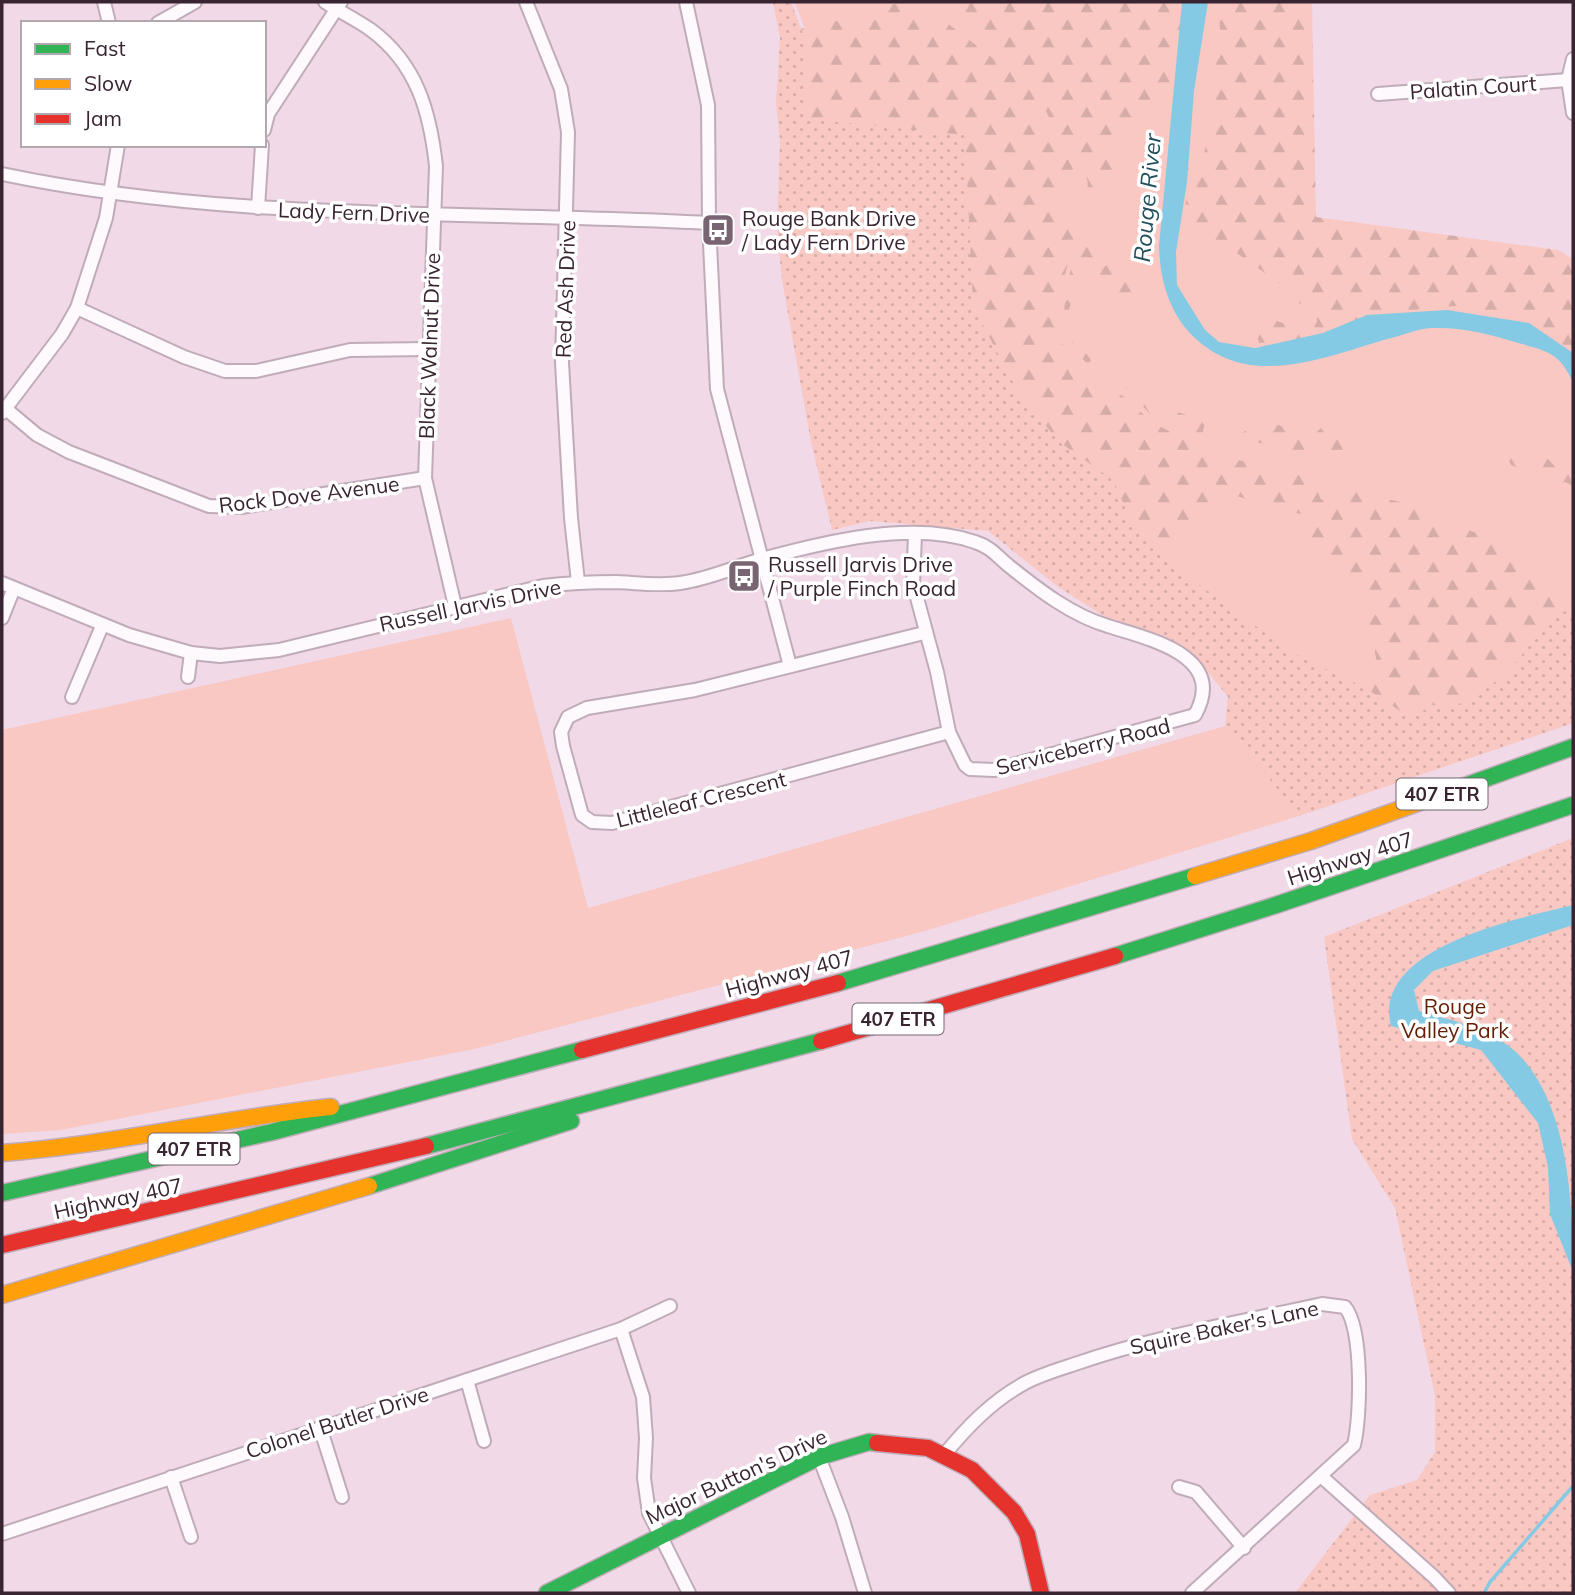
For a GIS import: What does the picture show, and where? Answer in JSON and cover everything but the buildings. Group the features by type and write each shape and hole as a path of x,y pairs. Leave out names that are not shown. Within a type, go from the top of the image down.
{"main road":[{"name":"Highway 407","path":"2,1193 385,1103 848,980 1258,857 1573,747"},
{"name":"Highway 407","path":"2,1245 217,1198 617,1098 1177,937 1573,804"},
{"path":"2,1295 562,1126 617,1098"},
{"path":"2,1153 60,1149 285,1110 385,1103"},
{"name":"Major Button's Drive","path":"547,1593 819,1457 869,1442 908,1445 944,1455 972,1470 1014,1512 1027,1534 1041,1593"}],"street":[{"path":"104,2 109,21"},
{"path":"162,21 195,2"},
{"name":"Red Ash Drive","path":"526,2 561,89 568,132 563,386 578,582"},
{"path":"686,2 708,105 709,222 717,389 790,666"},
{"path":"266,122 268,114 334,4"},
{"name":"Black Walnut Drive","path":"334,4 384,41 411,70 431,124 436,166 425,478 455,607"},
{"path":"1573,59 1568,79 1573,113"},
{"name":"Palatin Court","path":"1378,94 1568,79"},
{"path":"4,411 62,334 77,308 95,258 112,193 118,147"},
{"path":"258,208 262,147"},
{"name":"Lady Fern Drive","path":"2,174 112,193 258,208 433,216 568,215 709,222"},
{"path":"77,308 192,360 225,371 256,371 350,350 428,349"},
{"name":"Rock Dove Avenue","path":"4,411 37,435 69,452 208,506 241,507 425,478"},
{"name":"Russell Jarvis Drive","path":"8,585 102,626 191,653 220,656 279,650 543,586 578,582 677,584 762,559 878,533 952,536 994,550 1007,564 1063,606 1090,620 1144,636 1181,653 1199,675 1200,705 1195,715"},
{"path":"915,535 913,583 924,633 937,671 949,732"},
{"path":"2,618 8,585"},
{"path":"72,697 102,626"},
{"name":"Littleleaf Crescent","path":"924,633 695,690 587,708 568,717 561,732 563,746 582,815 592,822 612,823 949,732"},
{"path":"188,677 191,653"},
{"name":"Serviceberry Road","path":"949,732 965,765 970,769 994,770 1185,720 1195,715"},
{"name":"Squire Baker's Lane","path":"944,1455 969,1425 1025,1383 1111,1352 1322,1304 1345,1307 1353,1317 1359,1422 1354,1445 1192,1593"},
{"name":"Colonel Butler Drive","path":"2,1534 621,1329 670,1307"},
{"path":"621,1329 643,1397 646,1438 645,1496 659,1535 689,1593"},
{"path":"467,1380 484,1441"},
{"path":"320,1427 342,1497"},
{"path":"819,1457 842,1517 865,1593"},
{"path":"171,1477 191,1536"},
{"path":"1322,1477 1434,1577 1448,1593"},
{"path":"1179,1487 1196,1492 1244,1548"}],"green space":[{"path":"773,2 791,2 805,39 807,119 965,135 973,306 1016,388 1058,441 1113,480 1131,520 1182,572 1291,652 1355,683 1398,715 1463,703 1506,675 1545,626 1573,605 1573,723 1299,816 1226,725 1228,697 1193,653 1102,615 1057,586 988,531 870,521 832,530 811,442 782,280 777,230 780,141 776,104 780,38"},
{"path":"795,2 1226,2 1204,191 1432,292 1573,324 1573,619 1506,683 1471,706 1388,716 1152,578 810,43"},
{"path":"956,2 1185,2 1173,97 1144,115 1128,140 1112,151 1112,157 1123,170 1121,175 1113,179 1108,189 1103,189 1096,202 1082,208 1088,182 1079,167 1071,170 1064,199 1058,186 1061,144 1033,82 959,22"},
{"path":"1218,2 1312,2 1316,217 1558,250 1573,259 1573,350 1508,316 1459,306 1426,307 1314,339 1259,343 1251,313 1311,332 1317,322 1317,313 1299,303 1299,297 1238,254 1192,230 1185,215 1189,154 1204,156 1220,30"},
{"path":"894,4 938,16 1029,86 1055,146 1055,195 1076,234 1060,293 1058,312 1058,330 1064,347 1075,364 1098,383 1127,399 1154,423 1183,439 1191,452 1195,450 1297,474 1316,487 1321,500 1328,489 1336,488 1415,505 1425,509 1431,520 1462,522 1471,531 1511,546 1533,563 1539,591 1564,594 1573,592 1573,623 1526,647 1502,675 1462,700 1436,706 1423,701 1400,711 1364,687 1377,664 1366,601 1357,585 1343,571 1324,564 1306,535 1316,518 1312,516 1284,512 1243,498 1225,496 1199,507 1192,533 1180,541 1152,548 997,508 835,519 790,31 854,17 860,19 862,24 871,22 868,10"},
{"path":"1084,241 1101,255 1099,264 1092,267 1080,265 1077,277 1082,294 1073,301 1069,315 1073,332 1091,360 1088,365 1073,345 1064,313 1071,267"},
{"path":"1111,263 1134,282 1142,296 1136,308 1124,311 1090,282 1094,272"},
{"path":"1122,384 1137,387 1160,404 1201,419 1205,424 1202,434 1180,430 1153,417"},
{"path":"1298,422 1305,423 1305,430 1311,437 1321,428 1332,433 1359,433 1359,442 1346,452 1337,451 1322,456 1245,440 1241,433 1265,424 1276,424 1291,430"},
{"path":"1525,450 1532,454 1542,453 1554,465 1562,459 1573,461 1573,486 1565,482 1556,486 1550,476 1539,477 1511,465 1509,461 1516,452"},
{"path":"511,618 588,908 1225,726 1228,697 1356,756 1573,723 1299,816 925,931 475,1049 61,1130 2,1134 2,730"},
{"name":"Rouge Valley Park","path":"1573,838 1573,1593 1295,1593 1370,1495 1417,1480 1435,1452 1435,1396 1395,1208 1352,1139 1324,937"}],"water":[{"path":"1182,2 1208,2 1194,91 1187,182 1176,252 1177,285 1205,330 1219,342 1255,348 1323,333 1367,315 1447,310 1529,323 1573,353 1573,383 1559,360 1547,352 1478,332 1455,329 1422,329 1316,360 1265,366 1240,363 1217,354 1195,338 1172,307 1161,271 1159,246"},
{"path":"1573,905 1573,925 1433,971 1414,990 1419,1011 1471,1026 1496,1038 1517,1053 1534,1074 1548,1099 1564,1156 1572,1216 1573,1272 1550,1214 1548,1167 1538,1123 1481,1050 1391,1026 1391,999 1403,976 1425,957 1454,941 1519,919"}],"waterway":[{"path":"1484,1593 1490,1582 1573,1486"}],"traffic: fast":[{"path":"1451,791 1573,747"},
{"path":"1115,956 1573,805"},
{"path":"838,983 1195,876"},
{"path":"426,1146 821,1041"},
{"path":"2,1193 272,1132 582,1050"},
{"path":"369,1186 571,1121"},
{"path":"547,1593 819,1457 869,1442 877,1443"}],"traffic: slow":[{"path":"1195,876 1311,841 1451,791"},
{"path":"2,1153 85,1144 331,1107"},
{"path":"2,1295 369,1186"}],"traffic: jam":[{"path":"821,1041 1115,956"},
{"path":"582,1050 838,983"},
{"path":"2,1245 426,1146"},
{"path":"877,1443 928,1448 972,1470 1014,1512 1027,1534 1041,1593"}],"place":[{"name":"Rouge Bank Drive / Lady Fern Drive","path":"718,230"},
{"name":"Russell Jarvis Drive / Purple Finch Road","path":"744,576"}],"water label":[{"name":"Rouge River","path":"1147,198"}]}
